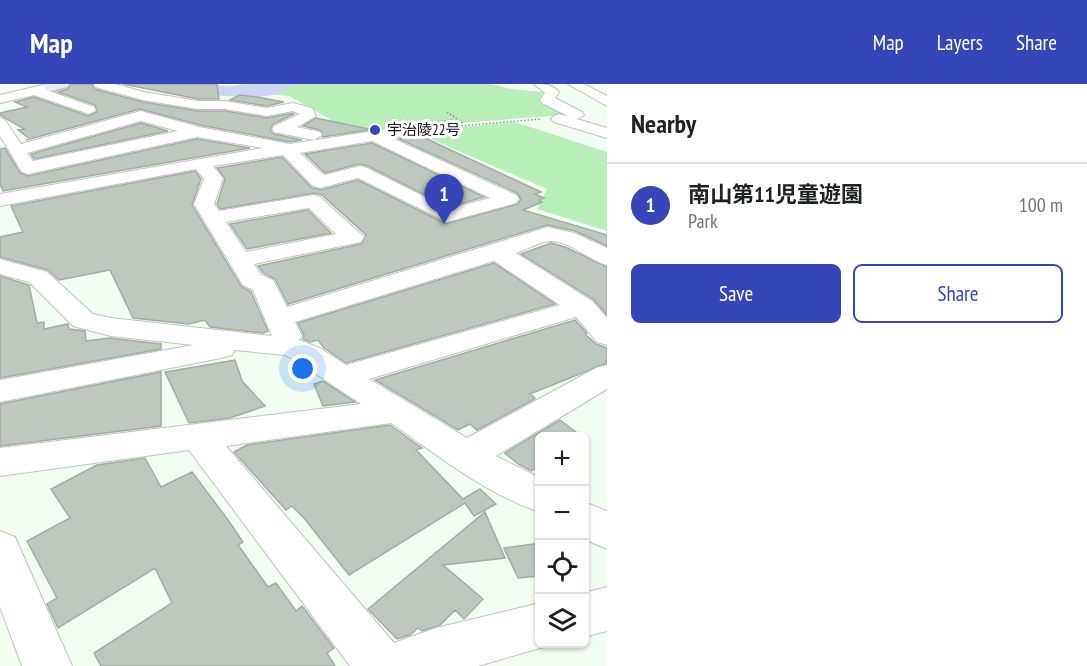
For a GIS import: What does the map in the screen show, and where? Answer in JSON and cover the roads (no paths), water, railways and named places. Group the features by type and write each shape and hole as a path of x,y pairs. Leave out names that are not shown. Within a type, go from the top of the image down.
{"street":[{"path":"100,84 143,96 267,112 293,107 307,111 308,116 280,129 343,142"},
{"path":"540,84 552,92 547,100 577,115"},
{"path":"574,84 607,102"},
{"path":"0,99 56,85"},
{"path":"0,87 17,95"},
{"path":"35,91 100,107"},
{"path":"57,118 143,96"},
{"path":"607,112 559,119 607,133"},
{"path":"17,150 141,116 197,132 281,146 288,150 320,182 360,172 447,216 509,199 376,137"},
{"path":"7,128 28,168 197,132"},
{"path":"0,200 200,164 400,132"},
{"path":"200,164 214,178 204,204 252,280 264,285 291,347"},
{"path":"214,218 313,201 353,237 241,260"},
{"path":"279,318 497,252 548,234 576,242 607,258"},
{"path":"497,252 582,307 607,336"},
{"path":"2,267 39,277 84,320 111,327 291,347 309,355 466,456 535,493"},
{"path":"342,376 582,307"},
{"path":"0,391 215,351 245,342"},
{"path":"466,456 607,375"},
{"path":"0,462 395,411"},
{"path":"198,437 381,666"},
{"path":"589,521 607,531"},
{"path":"0,550 47,666"},
{"path":"589,614 607,609"},
{"path":"399,666 436,653 535,627"}],"waterway":[{"path":"185,84 234,92 247,92 283,84"}],"place":[{"name":"宇治陵22号","path":"375,130"},
{"name":"南山第11児童遊園","path":"444,224"}]}
